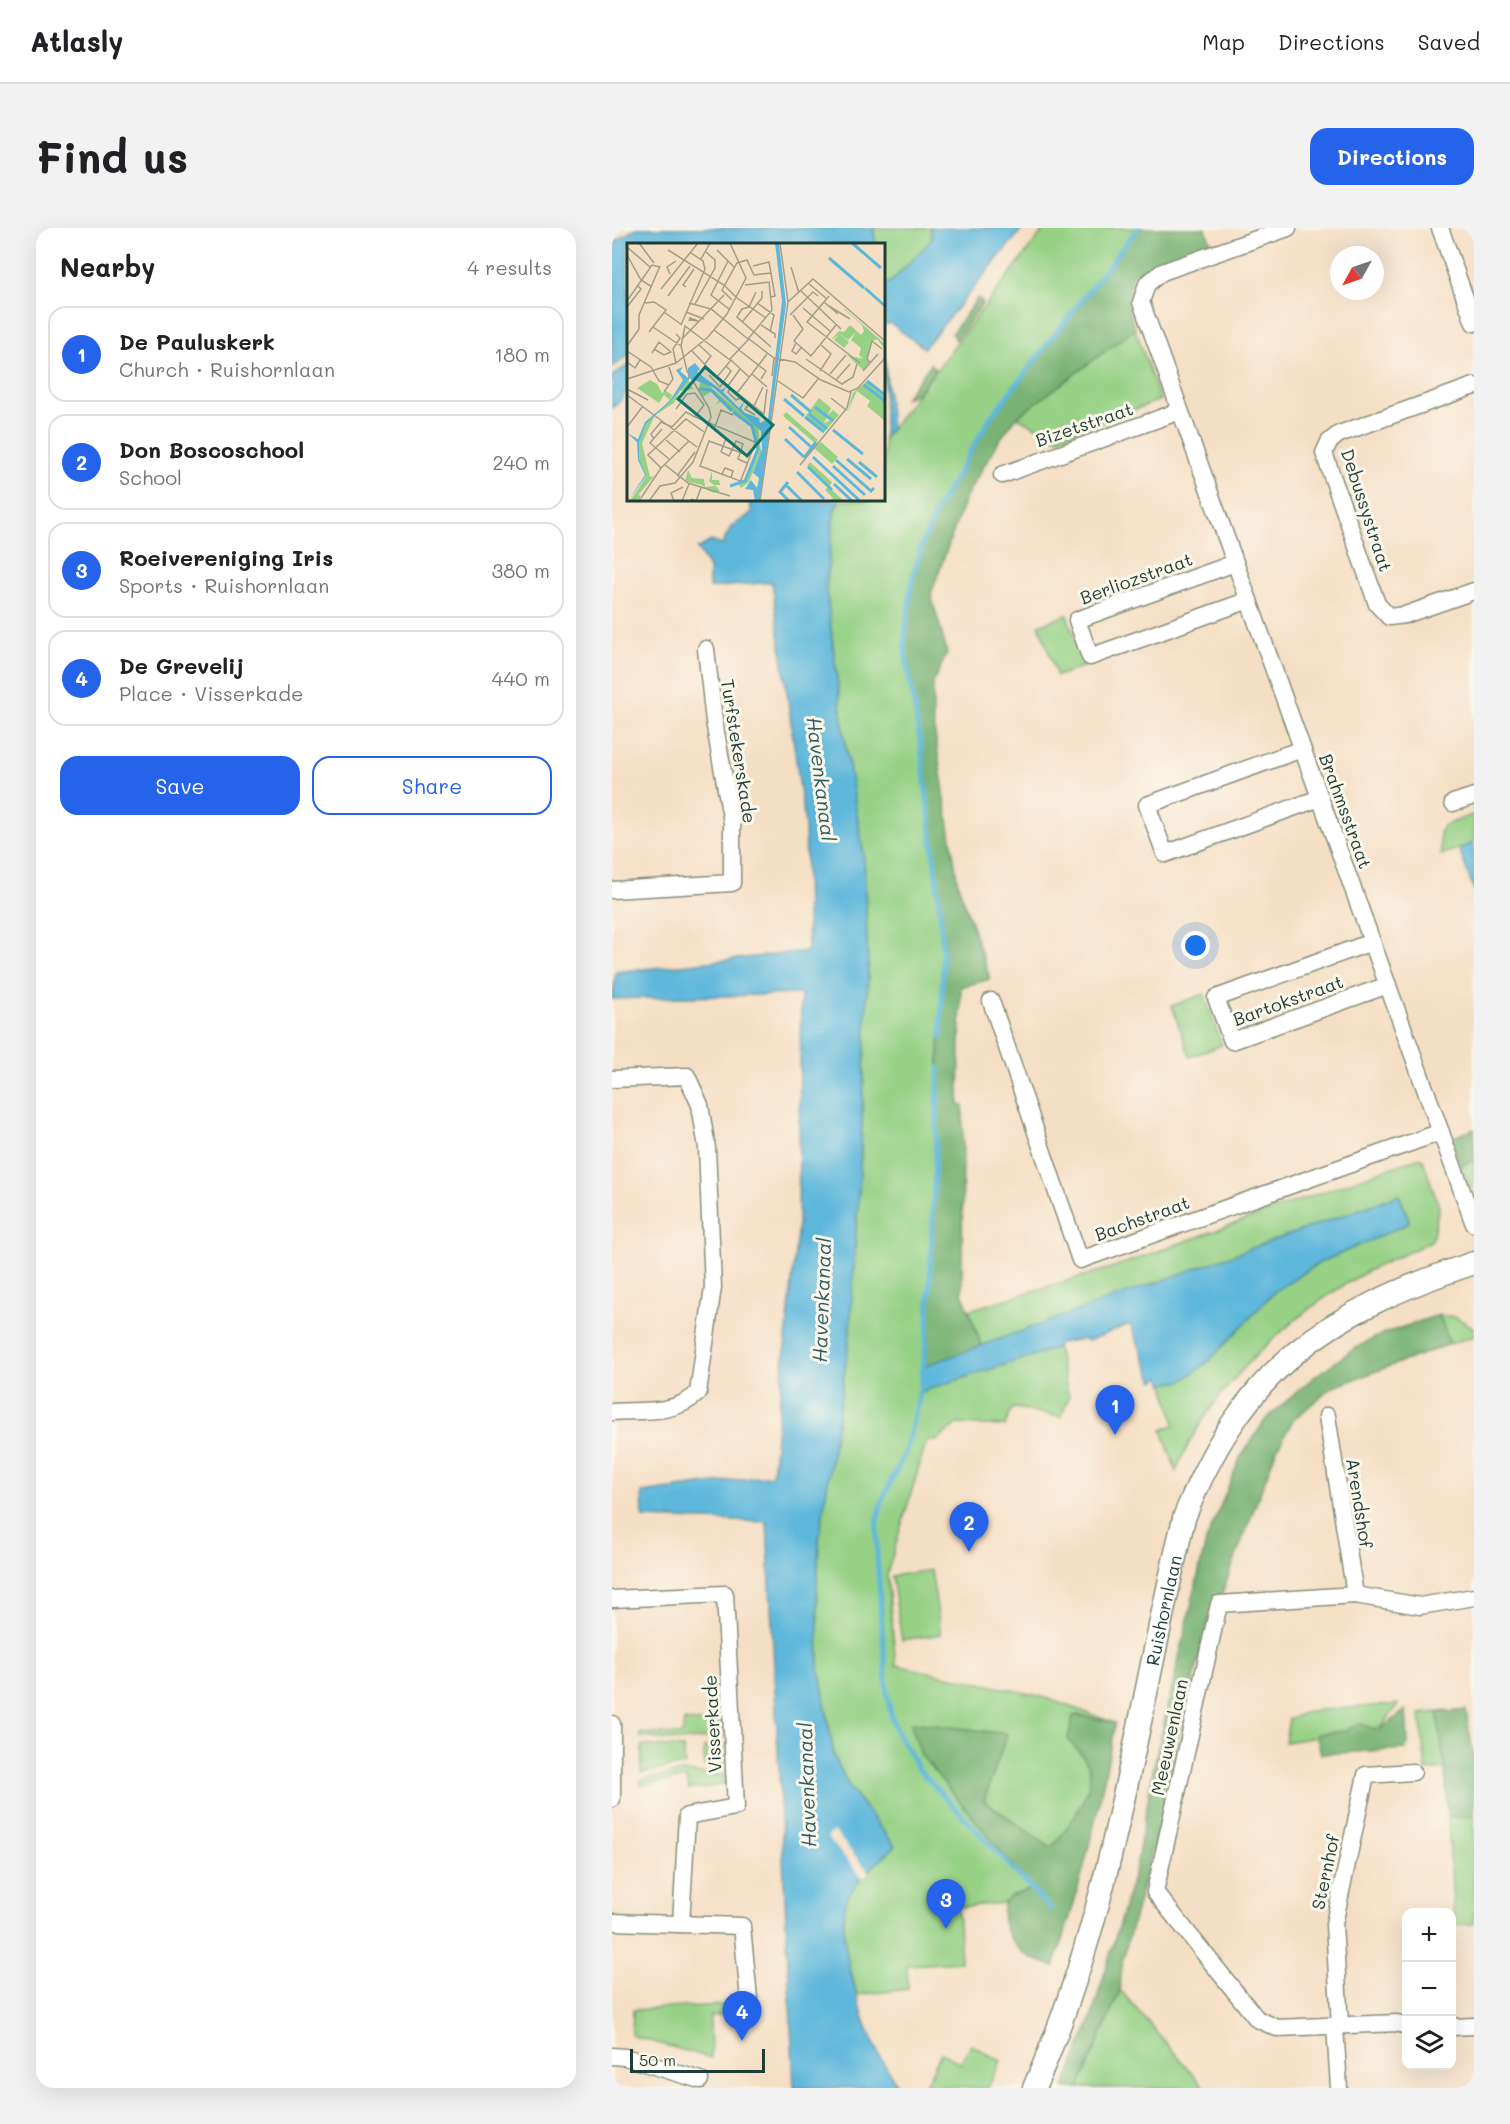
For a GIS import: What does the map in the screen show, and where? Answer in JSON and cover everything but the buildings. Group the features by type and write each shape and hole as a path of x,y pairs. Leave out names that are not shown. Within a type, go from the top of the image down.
{"main road":[{"name":"Ruishornlaan","path":"1034,2088 1052,2047 1113,1844 1184,1518 1198,1482 1216,1448 1240,1411 1268,1376 1335,1322 1391,1293 1474,1263"}],"street":[{"name":"Brahmsstraat","path":"1288,228 1162,272 1147,284 1141,302 1474,1224"},
{"path":"1440,228 1474,323"},
{"name":"Debussystraat","path":"1474,386 1339,434 1329,442 1324,453 1377,604 1389,616 1405,615 1474,591"},
{"name":"Bizetstraat","path":"1002,475 1180,411"},
{"name":"Berliozstraat","path":"1235,563 1077,620 1090,657 1249,600"},
{"name":"Turfstekerskade","path":"612,890 732,883 732,823 711,700 706,649"},
{"path":"1302,749 1147,805 1165,854 1320,798"},
{"path":"1453,803 1474,796"},
{"name":"Bartokstraat","path":"1372,942 1216,998 1232,1041 1388,985"},
{"name":"Bachstraat","path":"991,1001 1080,1260 1441,1132"},
{"path":"612,1079 687,1076 700,1105 707,1148 713,1287 698,1393 686,1405 668,1409 612,1412"},
{"name":"Arendshof","path":"1327,1416 1354,1595"},
{"name":"Visserkade","path":"612,1599 725,1594 736,1807 687,1816 681,1924"},
{"name":"Meeuwenlaan","path":"1402,2024 1277,2028 1257,2019 1155,1892 1220,1604 1354,1595 1420,1606 1474,1597"},
{"path":"612,1724 612,1798"},
{"name":"Sternhof","path":"1338,2026 1334,1924 1366,1775 1413,1772"},
{"path":"612,1922 742,1926 749,2000"},
{"path":"1338,2026 1339,2088"},
{"path":"1456,2027 1474,2026"},
{"path":"612,2056 625,2057 700,2080"}],"green space":[{"path":"873,228 930,228 932,239 890,283 885,283 885,243 876,243"},
{"path":"1045,228 1138,228 990,418 921,547 912,581 904,645 929,812 943,956 928,1327 920,1392 1057,1348 1069,1397 1061,1417 1016,1408 1011,1409 1005,1426 957,1424 936,1441 927,1440 887,1574 896,1665 1040,1696 1115,1723 1078,1715 1068,1739 1088,1765 1089,1785 1079,1809 1051,1848 921,1755 1033,1890 1012,1895 1004,1903 958,1907 961,1962 907,1965 908,1989 857,1995 843,1934 847,1898 868,1870 895,1846 849,1787 834,1756 819,1667 817,1586 819,1540 849,1342 860,1172 868,972 864,857 844,736 826,587 834,513 839,501 885,501 885,437"},
{"path":"1138,228 1205,228 1211,243 1133,274 1127,304 1135,329 1017,417 1000,439 966,496 931,594 947,653 933,683 933,721 958,884 990,979 961,987 959,1104 963,1105 962,1292 982,1347 924,1367 928,1327 943,956 929,812 904,645 912,581 921,547 936,511 990,418"},
{"path":"978,298 983,303 956,340 952,333"},
{"path":"1135,329 1160,400 1058,439 1017,417"},
{"path":"931,364 936,369 916,394 905,398"},
{"path":"1067,615 1085,666 1057,676 1039,625"},
{"path":"1474,814 1474,843 1441,855 1440,833 1443,826"},
{"path":"1204,994 1222,1045 1190,1057 1172,1006"},
{"path":"1474,1129 1474,1160 1460,1166 1451,1138"},
{"path":"1420,1157 1439,1207 1432,1240 1374,1268 1337,1290 1281,1332 1230,1383 1190,1441 1176,1471 1162,1430 1175,1424 1164,1384 1182,1381 1209,1361 1275,1291 1319,1263 1407,1224 1409,1220 1399,1195 982,1347 969,1310 1114,1267"},
{"path":"1474,1160 1474,1191 1467,1183 1460,1166"},
{"path":"1439,1315 1456,1317 1474,1328 1474,1336 1450,1344"},
{"path":"1439,1315 1450,1344 1331,1388 1293,1420 1276,1451 1221,1596 1213,1601 1156,1838 1122,1962 1120,1990 1079,2088 1064,2088 1090,2022 1136,1867 1154,1766 1206,1541 1240,1458 1266,1419 1314,1377 1354,1349 1382,1334"},
{"path":"931,1570 941,1634 902,1640 892,1576"},
{"path":"1398,1704 1382,1727 1285,1742 1289,1719 1309,1711"},
{"path":"1406,1710 1408,1745 1405,1749 1321,1754 1316,1734 1345,1731 1360,1723 1378,1731"},
{"path":"1466,1710 1474,1761 1474,1816 1448,1817 1445,1769 1437,1713"},
{"path":"1446,1711 1453,1768 1426,1771 1420,1714"},
{"path":"1078,1715 1115,1723 1089,1846 1054,1967 1028,1956 1015,1945 1010,1937 1003,1920 1002,1911 1005,1903 1012,1895 1032,1889 921,1755 910,1722 1007,1734 984,1801 1051,1848 1079,1809 1089,1785 1088,1765 1068,1739 1073,1716"},
{"path":"684,1721 723,1724 723,1736 681,1741 640,1737 640,1733 682,1735"},
{"path":"724,1743 725,1768 704,1765 704,1747"},
{"path":"642,1745 683,1748 685,1765 641,1773"},
{"path":"682,1772 725,1775 726,1784 689,1790 686,1778 641,1785 641,1780"},
{"path":"1474,1816 1474,1924 1456,1925 1448,1817"},
{"path":"1120,1990 1205,2088 1079,2088"},
{"path":"740,2004 740,2013 710,2016 711,2058 632,2036 633,2010"},
{"path":"971,2045 1001,2061 988,2088 924,2087 941,2053 961,2063"}],"water":[{"path":"636,228 873,228 876,243 627,243 627,357 612,367 612,244"},
{"path":"930,228 1023,228 924,348 890,323 885,325 885,283 890,283 932,239"},
{"path":"885,361 891,429 885,437"},
{"path":"627,366 626,390 612,408 612,376"},
{"name":"Havenkanaal","path":"749,501 839,501 834,513 826,587 844,736 864,857 868,972 860,1172 849,1342 819,1540 817,1586 819,1667 834,1756 849,1787 895,1846 863,1876 852,1890 844,1911 844,1929 846,1950 863,2016 878,2053 899,2088 794,2088 767,1522 643,1518 642,1493 772,1475 798,1223 801,994 612,999 616,972 808,951 805,826 772,582 709,588 709,567 697,549 711,541 722,545 731,527 752,513"},
{"path":"1474,843 1474,891 1459,849"},
{"path":"1399,1195 1409,1220 1407,1224 1319,1263 1275,1291 1209,1361 1182,1381 1164,1384 1161,1377 1154,1381 1130,1324 1088,1341 1084,1339 1059,1343 1057,1348 920,1392 924,1367 933,1363"}],"pier":[{"path":"834,1831 869,1872 863,1878 827,1837"}],"waterway":[{"path":"941,1037 943,956 940,907 920,739 904,645 912,581 921,547 936,511 990,418 1138,228"},
{"path":"939,1068 928,1327 920,1392 907,1448 883,1498 877,1521 877,1555 887,1693 891,1715 898,1734 920,1771 1050,1908"}],"place":[{"name":"De Pauluskerk","path":"1115,1435"},
{"name":"Don Boscoschool","path":"969,1552"},
{"name":"Roeivereniging Iris","path":"946,1929"},
{"name":"De Grevelij","path":"742,2041"}]}
